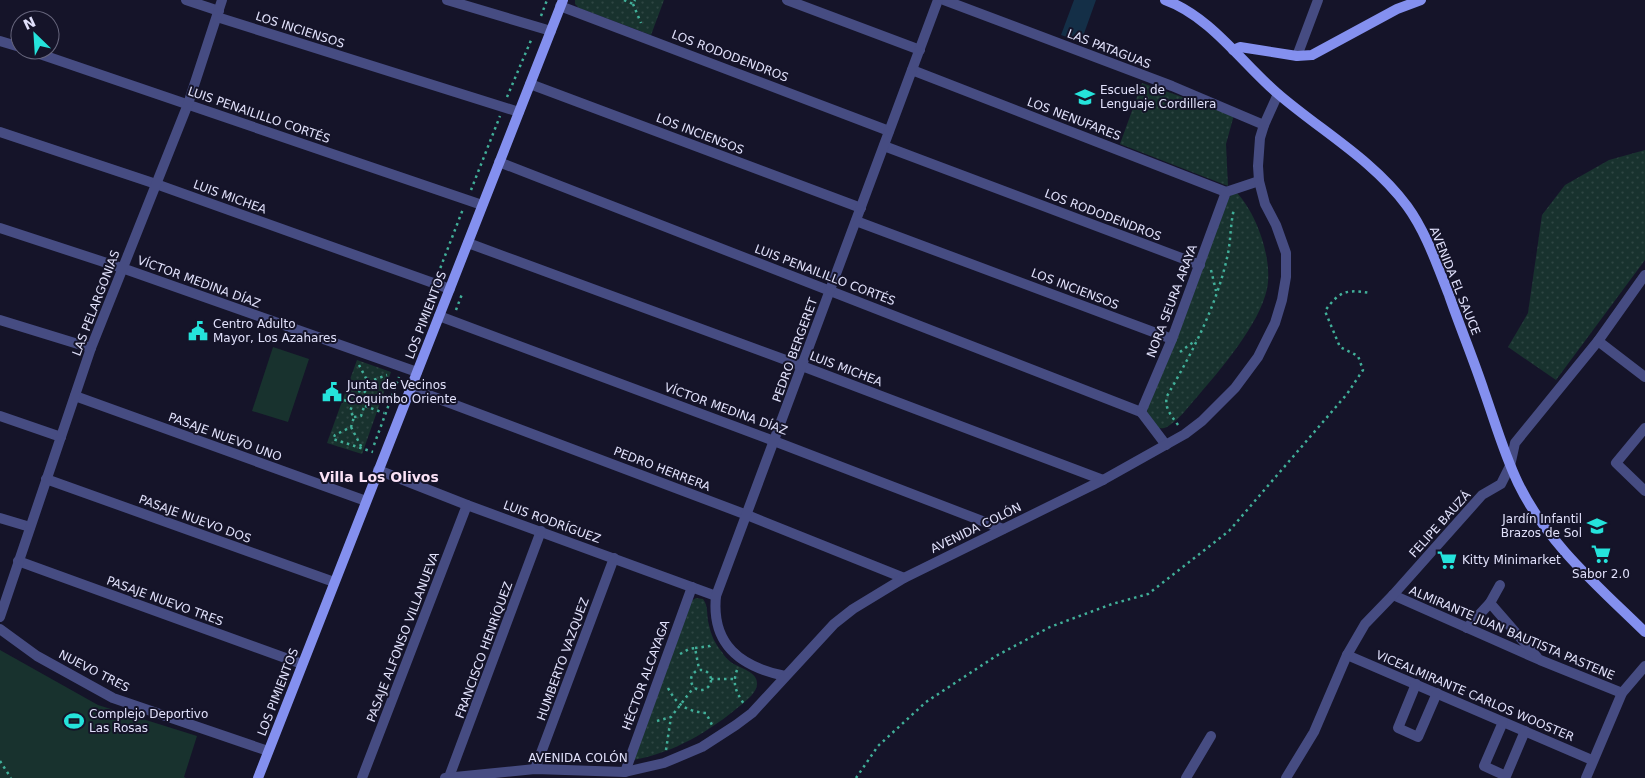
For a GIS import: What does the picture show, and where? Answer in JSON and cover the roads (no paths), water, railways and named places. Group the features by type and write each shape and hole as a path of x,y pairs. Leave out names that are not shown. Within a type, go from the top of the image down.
{"street":[{"name":"LOS INCIENSOS","path":"186,0 218,14 519,112"},
{"name":"LAS PELARGONIAS","path":"0,617 91,348 188,104 222,0"},
{"path":"447,0 551,31"},
{"path":"788,0 920,50"},
{"name":"PEDRO BERGERET","path":"785,676 768,673 741,660 730,650 717,622 716,596 938,0"},
{"name":"LAS PATAGUAS","path":"944,0 1172,86 1264,125"},
{"name":"AVENIDA EL SAUCE","path":"1165,0 1177,4 1198,18 1278,94 1386,180 1408,207 1437,263 1482,383 1510,466 1538,518 1562,550 1645,632"},
{"path":"1297,56 1318,0"},
{"path":"1233,50 1240,47 1297,56 1312,55 1399,4 1421,0"},
{"name":"LOS PIMIENTOS","path":"258,778 562,3"},
{"name":"LOS RODODENDROS","path":"562,3 647,38 890,131"},
{"name":"LUIS PENAILILLO CORTÉS","path":"58,60 482,205"},
{"name":"LOS NENUFARES","path":"912,70 1226,192"},
{"name":"LOS INCIENSOS","path":"530,84 861,208"},
{"name":"AVENIDA COLÓN","path":"445,778 536,769 625,772 664,763 702,747 752,713 834,624 853,609 904,578 1103,480 1185,434 1202,421 1248,373 1268,340 1279,311 1284,288 1286,253 1276,225 1265,204 1259,180 1258,152 1264,125 1278,94"},
{"name":"LUIS MICHEA","path":"0,132 156,184 450,288"},
{"name":"LOS RODODENDROS","path":"884,146 1201,262"},
{"name":"LUIS PENAILILLO CORTÉS","path":"499,162 1141,412"},
{"path":"1226,192 1259,180"},
{"name":"NORA SEURA ARAYA","path":"1141,412 1172,339 1226,192"},
{"name":"LOS INCIENSOS","path":"856,220 1172,339"},
{"name":"VÍCTOR MEDINA DÍAZ","path":"0,228 122,268 417,372"},
{"name":"LUIS MICHEA","path":"468,243 802,366 1103,480"},
{"name":"FELIPE BAUZÁ","path":"1286,778 1314,732 1347,655 1365,624 1482,496 1501,484 1510,466 1515,443 1598,341 1645,275"},
{"name":"VÍCTOR MEDINA DÍAZ","path":"439,316 1003,529"},
{"path":"0,320 91,348"},
{"path":"1598,341 1645,377"},
{"name":"PEDRO HERRERA","path":"410,388 747,514 904,578"},
{"name":"PASAJE NUEVO UNO","path":"75,396 366,501"},
{"path":"1141,412 1166,445"},
{"path":"0,416 61,437"},
{"path":"1645,428 1616,463 1645,491"},
{"name":"LUIS RODRÍGUEZ","path":"378,470 467,505 716,596"},
{"name":"PASAJE NUEVO DOS","path":"46,479 334,582"},
{"name":"PASAJE ALFONSO VILLANUEVA","path":"362,778 467,505"},
{"path":"0,518 30,527"},
{"name":"FRANCISCO HENRÍQUEZ","path":"449,777 541,531"},
{"name":"HUMBERTO VAZQUEZ","path":"536,769 614,558"},
{"name":"PASAJE NUEVO TRES","path":"18,561 302,664"},
{"path":"1467,628 1490,603 1500,585"},
{"name":"HÉCTOR ALCAYAGA","path":"625,772 692,587"},
{"name":"ALMIRANTE JUAN BAUTISTA PASTENE","path":"1393,595 1540,660 1622,693"},
{"path":"1490,603 1540,660"},
{"name":"NUEVO TRES","path":"0,629 37,656 113,698 268,751"},
{"name":"VICEALMIRANTE CARLOS WOOSTER","path":"1347,655 1592,760"},
{"path":"1586,778 1622,693 1645,666"},
{"path":"1416,684 1398,728 1418,736 1437,693"},
{"path":"1504,722 1484,766 1506,776 1526,731"},
{"path":"1186,778 1211,736"}],"water":[{"path":"1074,0 1096,0 1081,42 1061,35"}],"place":[{"name":"Escuela de Lenguaje Cordillera","path":"1085,97"},
{"name":"Centro Adulto Mayor, Los Azahares","path":"198,331"},
{"name":"Junta de Vecinos Coquimbo Oriente","path":"332,392"},
{"name":"Jardín Infantil Brazos de Sol","path":"1597,526"},
{"name":"Sabor 2.0","path":"1601,554"},
{"name":"Kitty Minimarket","path":"1447,560"},
{"name":"Complejo Deportivo Las Rosas","path":"74,721"}],"district":[{"name":"Villa Los Olivos","path":"379,477"}]}
